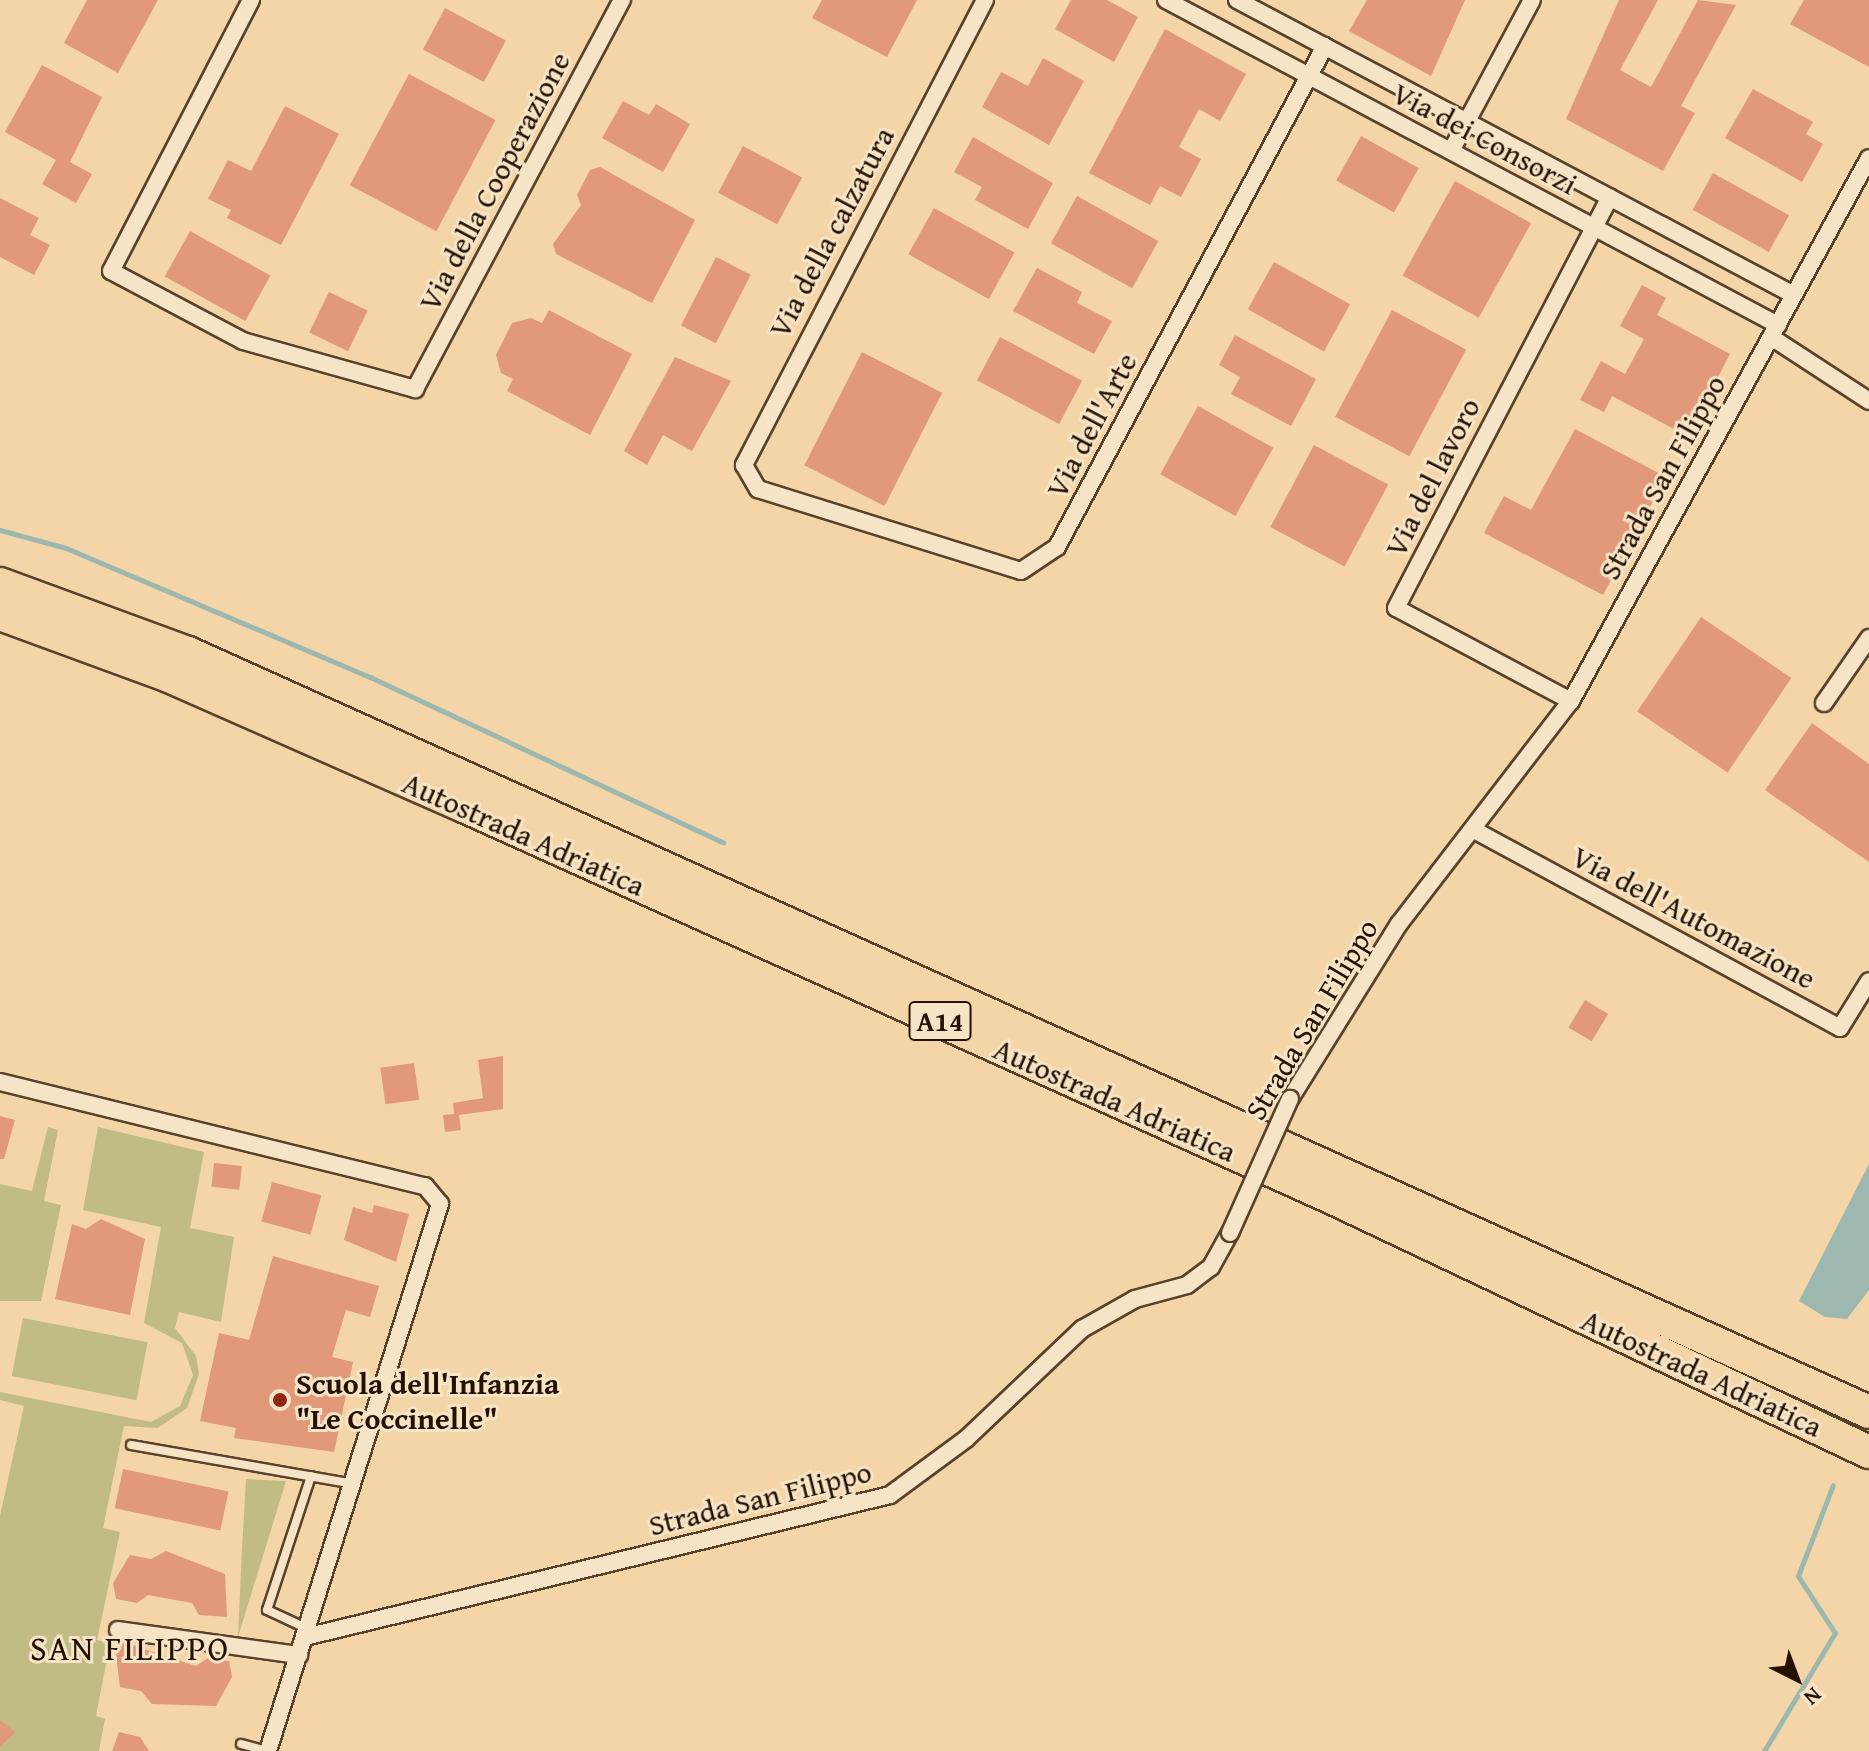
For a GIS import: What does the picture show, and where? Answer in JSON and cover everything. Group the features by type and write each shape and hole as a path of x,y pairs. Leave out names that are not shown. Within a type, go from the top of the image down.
{"highway":[{"name":"Autostrada Adriatica","path":"0,584 188,653 392,743 1869,1412"},
{"name":"Autostrada Adriatica","path":"0,614 169,676 464,806 1333,1198 1869,1452"}],"street":[{"name":"Via della Cooperazione","path":"251,0 111,271 243,341 415,389 622,0"},
{"name":"Via della calzatura","path":"758,489 745,474 746,453 985,0"},
{"name":"Via dei Consorzi","path":"1166,0 1594,227 1774,331 1869,401"},
{"name":"Via dei Consorzi","path":"1237,0 1794,295"},
{"path":"1451,151 1532,0"},
{"name":"Via dell'Arte","path":"758,489 1021,571 1046,561 1325,46"},
{"name":"Strada San Filippo","path":"306,1633 890,1495 966,1439 1082,1329 1135,1299 1187,1285 1211,1267 1230,1233 1290,1099 1399,924 1571,701 1869,158"},
{"name":"Via del lavoro","path":"1571,701 1396,608 1610,197"},
{"path":"1824,703 1869,638"},
{"name":"Via dell'Automazione","path":"1474,830 1840,1028 1869,981"},
{"path":"0,1082 425,1186 440,1204 355,1484 268,1751"},
{"path":"118,1630 299,1655"}],"lane":[{"path":"131,1445 355,1484"},
{"path":"306,1633 267,1610 311,1476"},
{"path":"241,1744 268,1751"}],"shaded area":[{"path":"48,1127 58,1130 44,1201 61,1205 41,1301 0,1301 0,1184 32,1191"},
{"path":"98,1127 204,1152 190,1228 234,1237 221,1322 179,1312 175,1328 196,1356 199,1374 187,1408 158,1428 124,1426 103,1528 120,1532 97,1640 110,1643 96,1716 105,1719 99,1751 0,1751 0,1516 24,1406 0,1400 0,1392 151,1422 180,1406 193,1375 182,1343 144,1323 161,1227 83,1210"},
{"path":"23,1318 148,1342 136,1400 12,1376"},
{"path":"246,1479 286,1481 238,1637 242,1549"}],"water":[{"path":"1869,1164 1869,1290 1847,1319 1825,1317 1799,1301"}],"building":[{"path":"87,0 158,0 118,73 64,43"},
{"path":"822,0 917,0 887,57 812,18"},
{"path":"1071,0 1107,0 1138,17 1114,62 1055,29"},
{"path":"1367,0 1465,0 1431,76 1349,31"},
{"path":"1619,0 1658,0 1620,70 1651,87 1698,0 1736,5 1681,106 1695,113 1663,171 1566,119"},
{"path":"1804,0 1869,0 1869,67 1790,24"},
{"path":"445,8 506,40 484,82 423,49"},
{"path":"1165,29 1246,74 1220,121 1199,109 1179,147 1201,159 1181,197 1160,186 1150,205 1089,173"},
{"path":"1043,58 1084,81 1049,145 982,107 1001,72 1028,86"},
{"path":"42,65 102,97 70,162 92,174 76,203 42,184 56,160 5,132"},
{"path":"409,74 496,120 436,231 350,185"},
{"path":"1753,89 1813,122 1806,134 1823,144 1802,182 1725,138"},
{"path":"623,101 649,115 656,104 690,124 663,172 602,138"},
{"path":"285,106 339,134 281,245 227,218 231,210 208,199 228,160 251,171"},
{"path":"1361,136 1419,168 1394,213 1336,181"},
{"path":"973,137 1053,183 1028,229 975,200 982,187 954,172"},
{"path":"743,146 802,177 777,224 718,193"},
{"path":"600,167 695,220 652,303 556,254 553,244 581,205 577,195 590,170"},
{"path":"1713,173 1789,215 1769,252 1693,210"},
{"path":"1455,181 1531,223 1479,318 1403,275"},
{"path":"1077,196 1158,241 1132,288 1051,243"},
{"path":"0,198 39,218 30,235 50,245 34,275 0,257"},
{"path":"934,208 1014,253 989,299 908,254"},
{"path":"190,231 270,276 245,321 165,276"},
{"path":"716,257 751,275 716,343 681,326"},
{"path":"1274,262 1350,304 1324,351 1248,309"},
{"path":"1037,268 1082,292 1077,303 1112,321 1094,354 1013,311"},
{"path":"1642,285 1666,298 1657,315 1730,354 1687,436 1612,396 1604,412 1580,400 1601,361 1625,374 1644,339 1620,326"},
{"path":"329,292 368,311 348,351 309,332"},
{"path":"549,310 632,354 590,435 507,391 513,379 501,373 496,355 512,323 531,318 542,323"},
{"path":"1392,310 1466,349 1409,456 1335,417"},
{"path":"1235,335 1316,379 1291,426 1231,394 1240,377 1219,365"},
{"path":"1000,337 1082,381 1059,424 977,380"},
{"path":"862,352 942,393 885,506 804,465"},
{"path":"675,357 731,381 692,451 663,435 647,465 624,451"},
{"path":"1198,406 1273,448 1235,516 1160,474"},
{"path":"1575,429 1666,477 1603,595 1484,533 1504,496 1531,510"},
{"path":"1314,445 1388,484 1345,567 1270,527"},
{"path":"1701,617 1791,678 1728,772 1637,712"},
{"path":"1812,723 1869,764 1869,862 1765,790"},
{"path":"1585,1000 1608,1014 1592,1041 1569,1027"},
{"path":"503,1056 503,1109 459,1115 461,1130 445,1132 443,1115 454,1114 453,1103 483,1098 478,1060"},
{"path":"414,1063 419,1100 385,1104 380,1068"},
{"path":"0,1116 15,1120 4,1159 0,1159"},
{"path":"214,1163 242,1166 239,1190 211,1187"},
{"path":"272,1182 321,1195 311,1235 261,1222"},
{"path":"374,1205 409,1214 396,1262 344,1240 353,1207 372,1213"},
{"path":"101,1219 145,1239 130,1315 55,1299 72,1224 86,1229"},
{"path":"273,1256 379,1286 370,1317 346,1310 332,1357 353,1362 334,1452 234,1438 236,1428 200,1421 219,1333 249,1340"},
{"path":"123,1469 229,1491 220,1531 115,1508"},
{"path":"166,1551 225,1574 227,1617 199,1615 192,1603 148,1595 137,1603 116,1599 113,1583 130,1555 151,1559"},
{"path":"123,1642 196,1666 208,1658 229,1661 232,1677 216,1706 152,1704 141,1691 120,1687 116,1654"},
{"path":"0,1720 15,1732 0,1747"},
{"path":"119,1732 140,1737 149,1751 112,1751"}],"waterway":[{"path":"0,530 66,548 370,677 723,842"},
{"path":"1764,1751 1835,1633 1798,1576 1833,1485"}],"place":[{"name":"Scuola dell'Infanzia \"Le Coccinelle\"","path":"280,1400"}],"district":[{"name":"SAN FILIPPO","path":"130,1648"}]}
